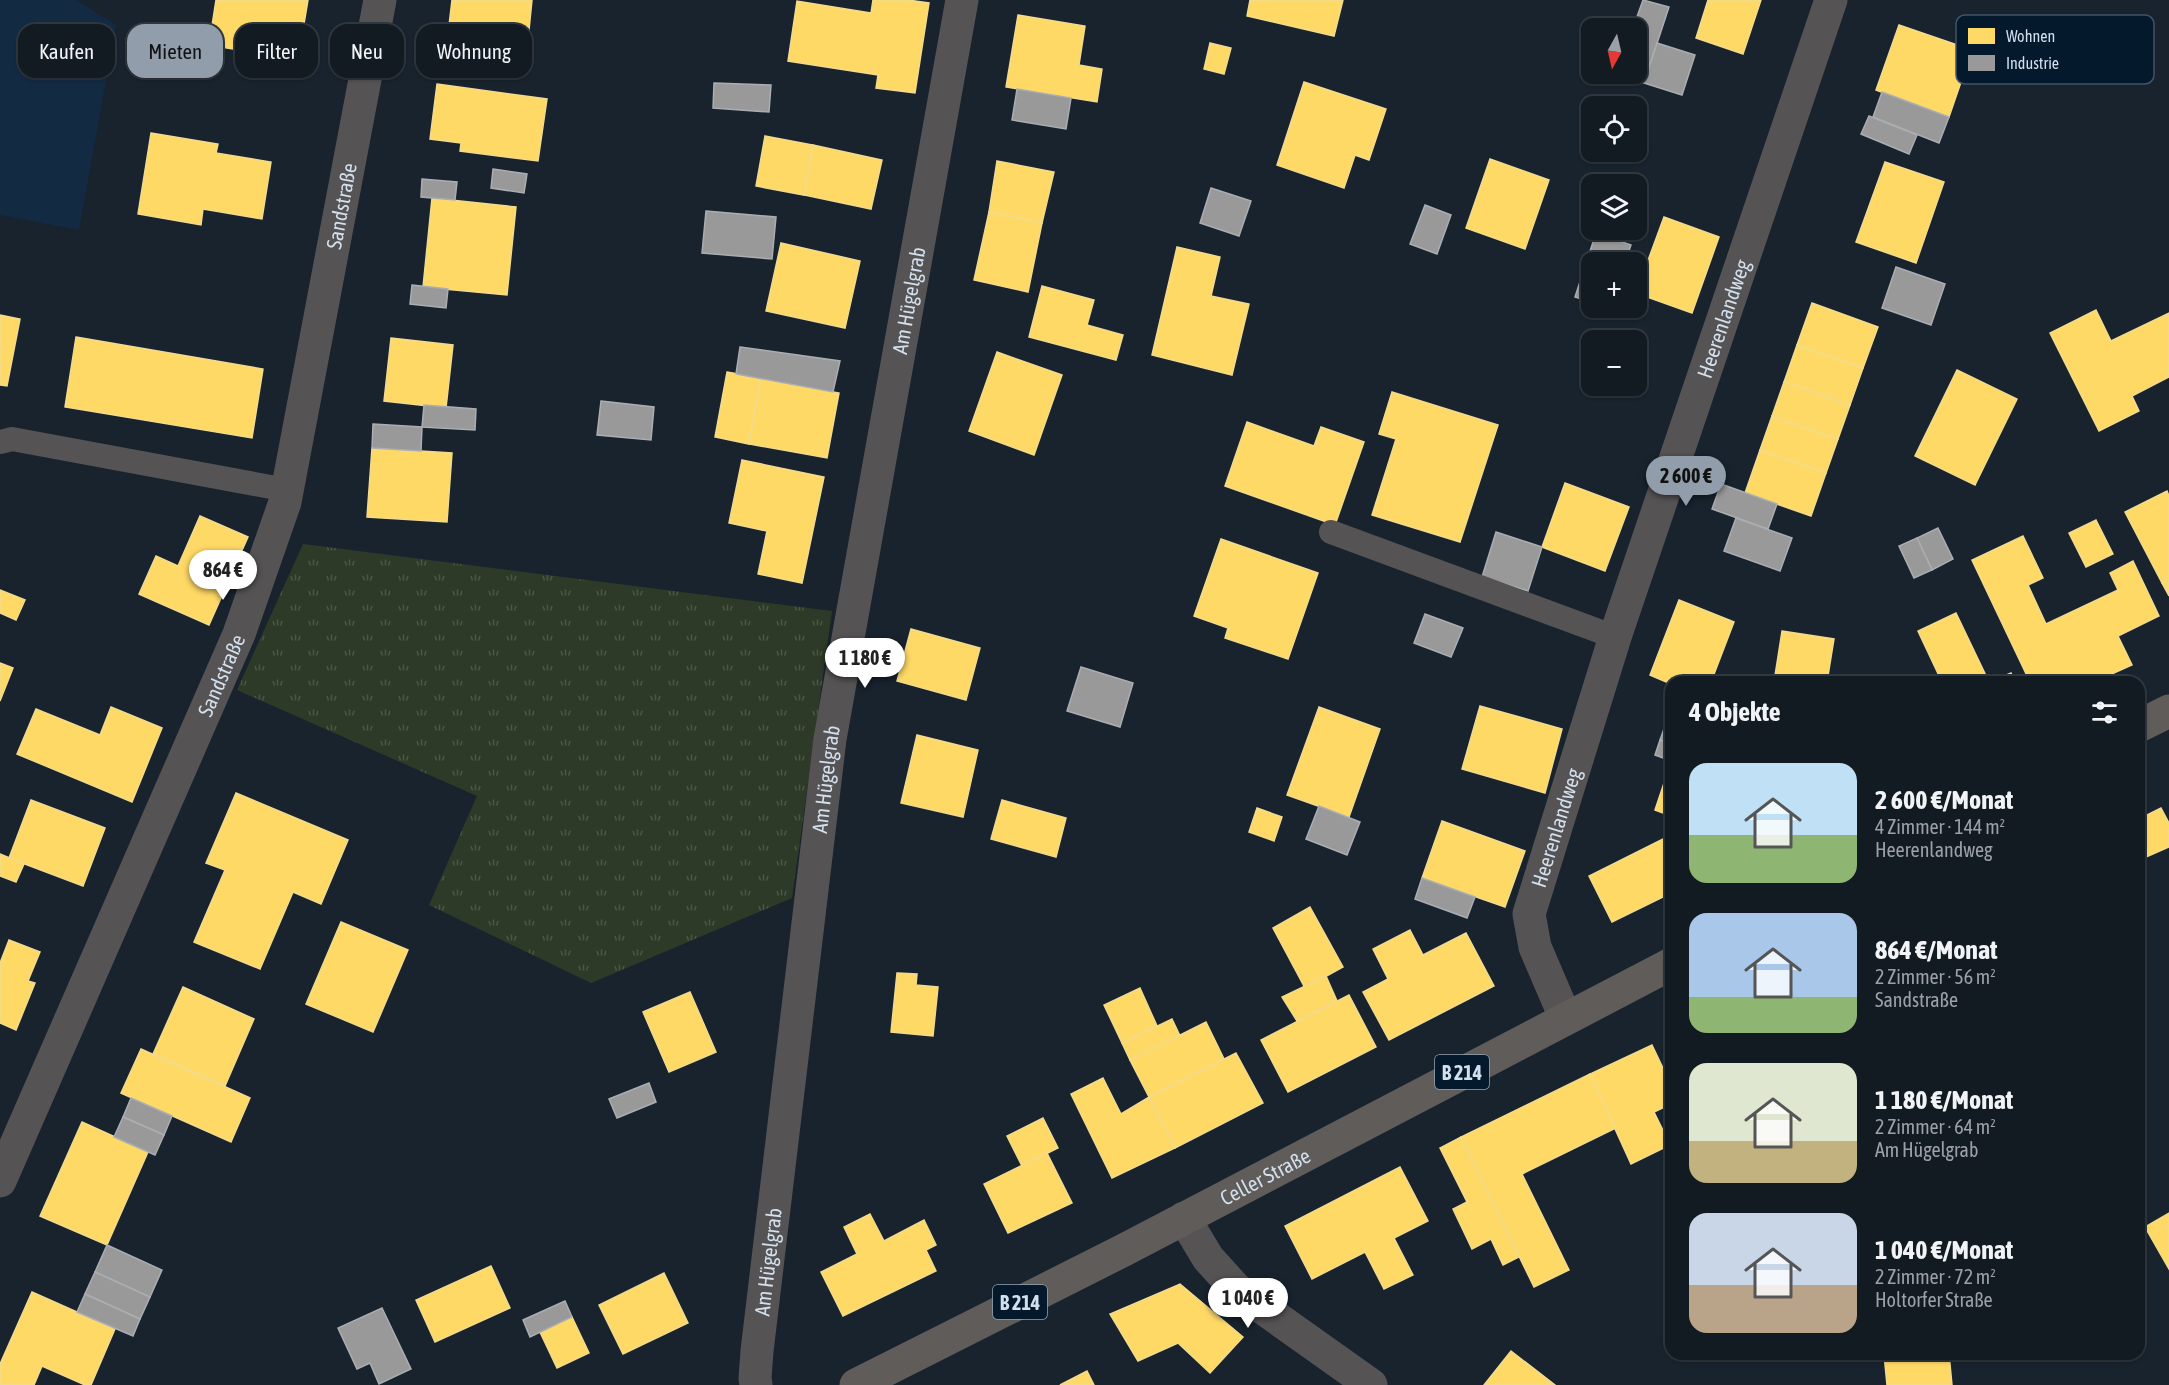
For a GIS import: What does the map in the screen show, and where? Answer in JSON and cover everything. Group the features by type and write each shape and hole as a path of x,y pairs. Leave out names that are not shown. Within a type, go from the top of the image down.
{"main road":[{"path":"2145,723 2169,711"},
{"name":"Celler Straße","path":"856,1385 1124,1250 1565,1017 1665,967"}],"street":[{"name":"Sandstraße","path":"0,1180 239,634 287,490 380,0"},
{"name":"Am Hügelgrab","path":"756,1385 754,1378 756,1360 830,739 962,0"},
{"name":"Heerenlandweg","path":"1565,1017 1535,946 1529,914 1615,637 1831,0"},
{"path":"1184,1218 1208,1258 1236,1289 1371,1385"}],"lane":[{"path":"0,442 12,439 287,490"},
{"path":"1332,532 1615,637"}],"shaded area":[{"path":"0,0 76,0 114,24 18,24 18,78 106,78 79,230 0,215"}],"green space":[{"path":"303,544 832,611 792,898 591,983 429,905 477,796 237,690"}],"building: Wohnen":[{"path":"216,0 308,0 304,24 235,24 235,49 223,47 223,24 212,24"},
{"path":"452,0 532,0 530,24 449,24"},
{"path":"873,0 908,0 929,3 915,93 876,88 878,75 788,61 797,1 871,13"},
{"path":"1250,0 1343,0 1334,36 1247,16"},
{"path":"1708,0 1761,0 1743,54 1696,38"},
{"path":"1018,15 1085,26 1079,65 1102,69 1097,102 1006,87"},
{"path":"1899,25 1956,45 1956,84 1960,84 1949,117 1876,90"},
{"path":"1210,43 1231,48 1224,74 1204,69"},
{"path":"1304,82 1386,109 1369,160 1355,155 1344,188 1277,165"},
{"path":"437,84 547,99 538,161 460,151 461,143 430,139"},
{"path":"151,133 218,144 216,153 271,162 262,219 203,209 201,225 138,214"},
{"path":"765,136 813,145 804,195 756,186"},
{"path":"813,145 882,160 871,209 804,195"},
{"path":"1490,159 1549,180 1525,249 1466,228"},
{"path":"997,161 1054,172 1042,223 989,212"},
{"path":"1885,162 1944,182 1916,263 1856,242"},
{"path":"432,198 516,207 507,295 423,287"},
{"path":"989,212 1042,223 1028,292 974,280"},
{"path":"1664,217 1719,237 1692,313 1647,297 1647,263"},
{"path":"781,243 860,261 845,328 766,311"},
{"path":"1177,247 1220,257 1211,296 1249,304 1232,375 1152,355"},
{"path":"1042,286 1094,300 1087,325 1123,335 1116,360 1029,337"},
{"path":"1812,303 1878,327 1863,368 1797,345"},
{"path":"2096,310 2111,341 2169,313 2169,377 2132,396 2139,411 2099,431 2050,333"},
{"path":"0,315 20,319 7,386 0,385"},
{"path":"76,337 263,369 252,438 65,407"},
{"path":"391,338 453,345 446,408 384,401"},
{"path":"1797,345 1863,368 1850,405 1784,382"},
{"path":"997,352 1062,375 1034,455 969,431"},
{"path":"1957,370 2017,399 1975,485 1915,456"},
{"path":"727,372 761,378 749,444 715,437"},
{"path":"761,378 839,393 827,458 749,444"},
{"path":"1784,382 1850,405 1838,439 1772,416"},
{"path":"1392,392 1498,425 1460,542 1372,515 1396,439 1379,434"},
{"path":"1772,416 1838,439 1826,473 1760,450"},
{"path":"1247,422 1314,446 1321,427 1364,442 1335,525 1225,486"},
{"path":"372,448 452,453 447,522 367,517"},
{"path":"1760,450 1826,473 1811,516 1745,493"},
{"path":"742,460 824,477 802,583 758,574 767,531 729,523"},
{"path":"1565,483 1629,507 1605,571 1542,547"},
{"path":"2167,491 2169,496 2169,579 2162,583 2125,512"},
{"path":"200,516 248,537 209,625 139,594 156,556 178,566"},
{"path":"2096,520 2113,554 2086,567 2069,533"},
{"path":"2023,536 2043,578 2028,585 2046,624 2118,590 2110,573 2133,561 2159,616 2118,636 2132,665 2107,676 2027,676 1972,560"},
{"path":"1221,539 1318,573 1288,659 1225,638 1228,628 1194,616"},
{"path":"2169,579 2169,596 2162,583"},
{"path":"0,590 25,600 16,620 0,613"},
{"path":"1679,600 1734,622 1713,676 1665,676 1665,681 1650,675"},
{"path":"1956,613 1986,676 1939,676 1918,631"},
{"path":"911,629 980,648 966,700 897,681"},
{"path":"1782,631 1834,639 1828,676 1775,676"},
{"path":"0,663 13,668 0,701"},
{"path":"1480,706 1562,729 1545,793 1462,769"},
{"path":"111,707 162,728 132,802 17,754 36,709 100,735"},
{"path":"1319,707 1380,729 1349,817 1287,795"},
{"path":"917,735 978,750 963,817 901,803"},
{"path":"1665,780 1665,814 1655,810"},
{"path":"236,793 348,840 321,904 293,892 260,969 194,942 225,870 206,863"},
{"path":"31,800 105,828 83,886 9,858"},
{"path":"1002,800 1066,818 1056,857 991,839"},
{"path":"1257,808 1282,817 1274,841 1249,832"},
{"path":"2161,808 2169,823 2169,847 2146,857 2145,855 2145,816"},
{"path":"1442,821 1525,851 1505,907 1422,878"},
{"path":"1665,838 1665,896 1612,922 1589,876"},
{"path":"0,854 24,864 16,882 0,876"},
{"path":"1310,907 1343,967 1305,988 1273,928"},
{"path":"341,922 408,950 373,1032 306,1004"},
{"path":"1410,930 1423,955 1466,933 1494,986 1389,1040 1363,992 1388,979 1373,949"},
{"path":"9,940 40,952 28,981 35,983 16,1030 0,1023 0,963"},
{"path":"897,973 917,974 916,985 938,987 933,1036 891,1032"},
{"path":"1326,976 1337,1001 1297,1021 1282,997"},
{"path":"183,987 254,1019 225,1086 153,1054"},
{"path":"1140,988 1157,1026 1122,1043 1104,1005"},
{"path":"690,992 716,1052 669,1072 643,1012"},
{"path":"1349,995 1376,1047 1288,1092 1261,1040"},
{"path":"1172,1019 1180,1036 1130,1060 1122,1043"},
{"path":"1206,1022 1224,1059 1149,1097 1130,1060"},
{"path":"1652,1045 1665,1072 1665,1107 1654,1112 1665,1135 1665,1147 1631,1164 1590,1074"},
{"path":"141,1049 250,1098 231,1142 121,1093"},
{"path":"1236,1053 1263,1103 1175,1148 1149,1097"},
{"path":"1590,1074 1616,1128 1522,1174 1569,1270 1534,1287 1461,1137"},
{"path":"1103,1078 1121,1114 1149,1097 1175,1148 1112,1178 1071,1094"},
{"path":"1043,1118 1058,1148 1022,1166 1007,1136"},
{"path":"82,1122 148,1152 107,1245 40,1216"},
{"path":"1461,1137 1519,1257 1503,1265 1491,1239 1472,1249 1453,1209 1467,1202 1440,1148"},
{"path":"1047,1153 1072,1203 1008,1233 984,1184"},
{"path":"1400,1167 1428,1221 1394,1238 1413,1275 1384,1289 1365,1252 1312,1279 1285,1226"},
{"path":"2169,1213 2169,1269 2145,1227"},
{"path":"870,1214 884,1241 924,1220 936,1245 926,1250 936,1271 843,1316 821,1272 857,1254 844,1227"},
{"path":"491,1266 510,1308 435,1342 416,1300"},
{"path":"664,1273 688,1323 623,1354 599,1305"},
{"path":"1180,1284 1243,1337 1210,1373 1178,1343 1138,1361 1110,1314"},
{"path":"32,1292 115,1329 91,1385 85,1385 42,1366 34,1385 0,1385 0,1364"},
{"path":"572,1317 589,1353 557,1368 540,1332"},
{"path":"1511,1351 1555,1385 1484,1385"},
{"path":"1885,1360 1950,1360 1952,1385 1887,1385"},
{"path":"1087,1371 1094,1385 1060,1385"}],"building: Industrie":[{"path":"1643,0 1669,7 1647,74 1647,18 1637,18"},
{"path":"1657,43 1695,55 1682,95 1647,84 1647,74"},
{"path":"714,83 771,85 769,112 713,108"},
{"path":"1017,89 1071,98 1066,129 1012,120"},
{"path":"1882,92 1949,117 1939,143 1873,117"},
{"path":"1869,116 1917,135 1909,154 1861,134"},
{"path":"493,169 527,174 524,193 491,188"},
{"path":"422,179 457,182 455,200 421,197"},
{"path":"1211,188 1251,201 1239,236 1200,223"},
{"path":"1425,205 1451,215 1437,254 1410,244"},
{"path":"706,211 776,217 772,259 702,253"},
{"path":"1594,240 1616,240 1631,245 1629,252 1590,252"},
{"path":"1896,267 1945,284 1931,325 1882,308"},
{"path":"1581,279 1581,299 1575,297"},
{"path":"412,285 448,289 446,308 410,304"},
{"path":"740,347 840,361 833,392 736,374"},
{"path":"601,401 654,407 651,440 597,435"},
{"path":"424,405 476,409 475,430 422,427"},
{"path":"373,424 422,427 421,451 372,448"},
{"path":"1721,484 1777,504 1768,529 1712,509"},
{"path":"1736,518 1792,538 1780,571 1724,551"},
{"path":"1938,528 1953,559 1932,570 1917,538"},
{"path":"1496,532 1542,547 1528,591 1482,577"},
{"path":"1917,538 1932,570 1914,578 1899,546"},
{"path":"1425,614 1463,628 1451,657 1414,643"},
{"path":"1081,667 1133,683 1120,727 1067,711"},
{"path":"1665,726 1665,742 1660,740"},
{"path":"1660,740 1665,742 1665,759 1655,755"},
{"path":"1319,806 1360,822 1347,855 1306,839"},
{"path":"1422,878 1475,897 1467,918 1415,899"},
{"path":"649,1083 656,1102 617,1118 609,1099"},
{"path":"131,1098 172,1116 164,1135 123,1117"},
{"path":"123,1117 164,1135 155,1155 114,1137"},
{"path":"107,1245 162,1270 150,1297 95,1272"},
{"path":"95,1272 150,1297 140,1319 85,1294"},
{"path":"85,1294 140,1319 133,1336 77,1312"},
{"path":"565,1301 572,1317 530,1337 523,1320"},
{"path":"382,1308 411,1369 379,1384 370,1363 357,1369 338,1328"}]}
